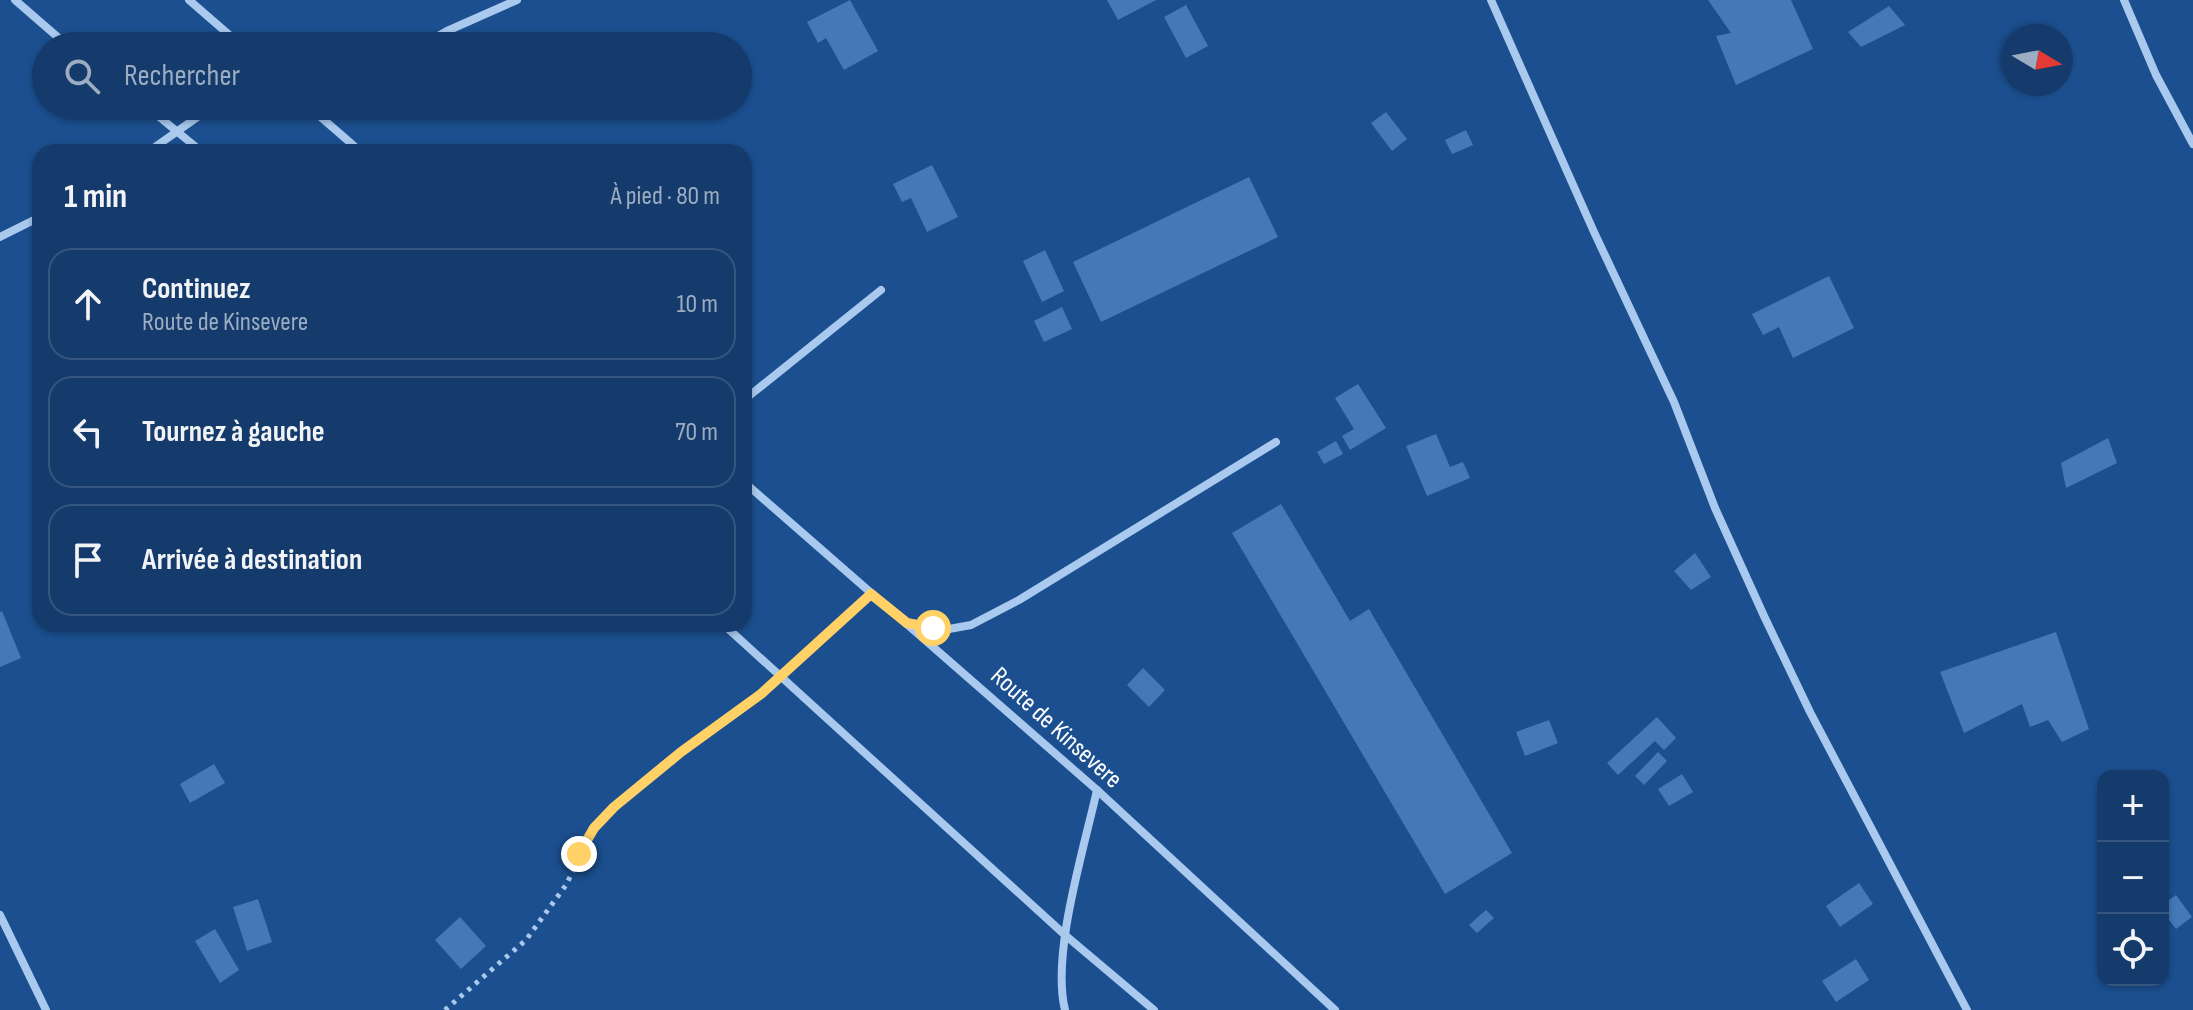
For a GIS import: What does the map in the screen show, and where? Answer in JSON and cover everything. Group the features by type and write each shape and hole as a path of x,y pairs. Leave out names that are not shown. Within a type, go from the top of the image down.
{"street":[{"path":"15,0 52,32"},
{"path":"189,0 226,32"},
{"path":"445,32 517,0"},
{"path":"1491,0 1674,402 1715,508 1764,616 1810,712 1967,1010"},
{"path":"2124,0 2156,75 2193,144"},
{"path":"164,120 193,144"},
{"path":"160,144 194,120"},
{"path":"326,120 352,144"},
{"path":"0,237 32,221"},
{"path":"752,394 881,290"},
{"path":"907,623 949,629 971,625 1019,600 1276,442"},
{"name":"Route de Kinsevere","path":"752,489 1097,790 1335,1010"},
{"path":"732,632 1065,935 1154,1010"},
{"path":"1065,1010 1060,989 1065,935 1097,790"},
{"path":"0,915 46,1010"}],"path":[{"path":"445,1010 526,940 566,885 594,828 614,807 681,752 761,694 871,594"}],"building":[{"path":"850,0 878,51 844,70 826,38 818,43 807,22"},
{"path":"1107,0 1156,0 1118,20"},
{"path":"1708,0 1791,0 1813,49 1736,85 1716,36 1731,33"},
{"path":"1186,5 1208,46 1186,58 1164,17"},
{"path":"1889,6 1905,25 1861,47 1848,32"},
{"path":"1386,112 1407,139 1392,151 1371,123"},
{"path":"1466,130 1473,145 1452,154 1445,140"},
{"path":"932,165 958,217 927,232 911,198 902,202 893,184"},
{"path":"1249,177 1278,237 1101,322 1073,262"},
{"path":"1045,250 1064,291 1042,302 1023,261"},
{"path":"1829,276 1854,328 1793,358 1779,327 1763,335 1752,314"},
{"path":"1062,307 1072,329 1044,342 1034,321"},
{"path":"1358,384 1386,428 1350,450 1342,436 1354,429 1335,398"},
{"path":"1436,434 1450,467 1463,462 1470,478 1427,496 1406,446"},
{"path":"2108,438 2117,463 2066,488 2061,463"},
{"path":"1336,441 1343,454 1324,464 1317,452"},
{"path":"1281,504 1350,621 1369,609 1512,853 1445,894 1232,533"},
{"path":"1695,553 1711,577 1691,590 1674,571"},
{"path":"0,612 21,658 0,667"},
{"path":"2056,632 2089,729 2062,742 2048,720 2030,727 2022,704 1964,733 1940,672"},
{"path":"1143,668 1165,690 1149,707 1127,685"},
{"path":"1657,717 1676,738 1664,750 1655,741 1618,775 1607,763"},
{"path":"1549,720 1558,743 1525,756 1516,732"},
{"path":"1658,752 1667,761 1644,785 1635,776"},
{"path":"214,764 225,783 190,803 180,784"},
{"path":"1682,774 1693,792 1669,806 1658,789"},
{"path":"1859,883 1873,904 1840,927 1826,906"},
{"path":"2176,895 2192,917 2176,929 2169,920 2169,900"},
{"path":"258,899 272,942 247,951 233,907"},
{"path":"1486,910 1494,918 1477,933 1469,925"},
{"path":"460,917 486,946 461,969 435,940"},
{"path":"215,929 239,970 220,983 195,941"},
{"path":"1856,959 1869,980 1836,1002 1822,981"}],"route":[{"path":"579,854 594,828 614,807 681,752 761,694 871,594 907,623 933,628"}]}
